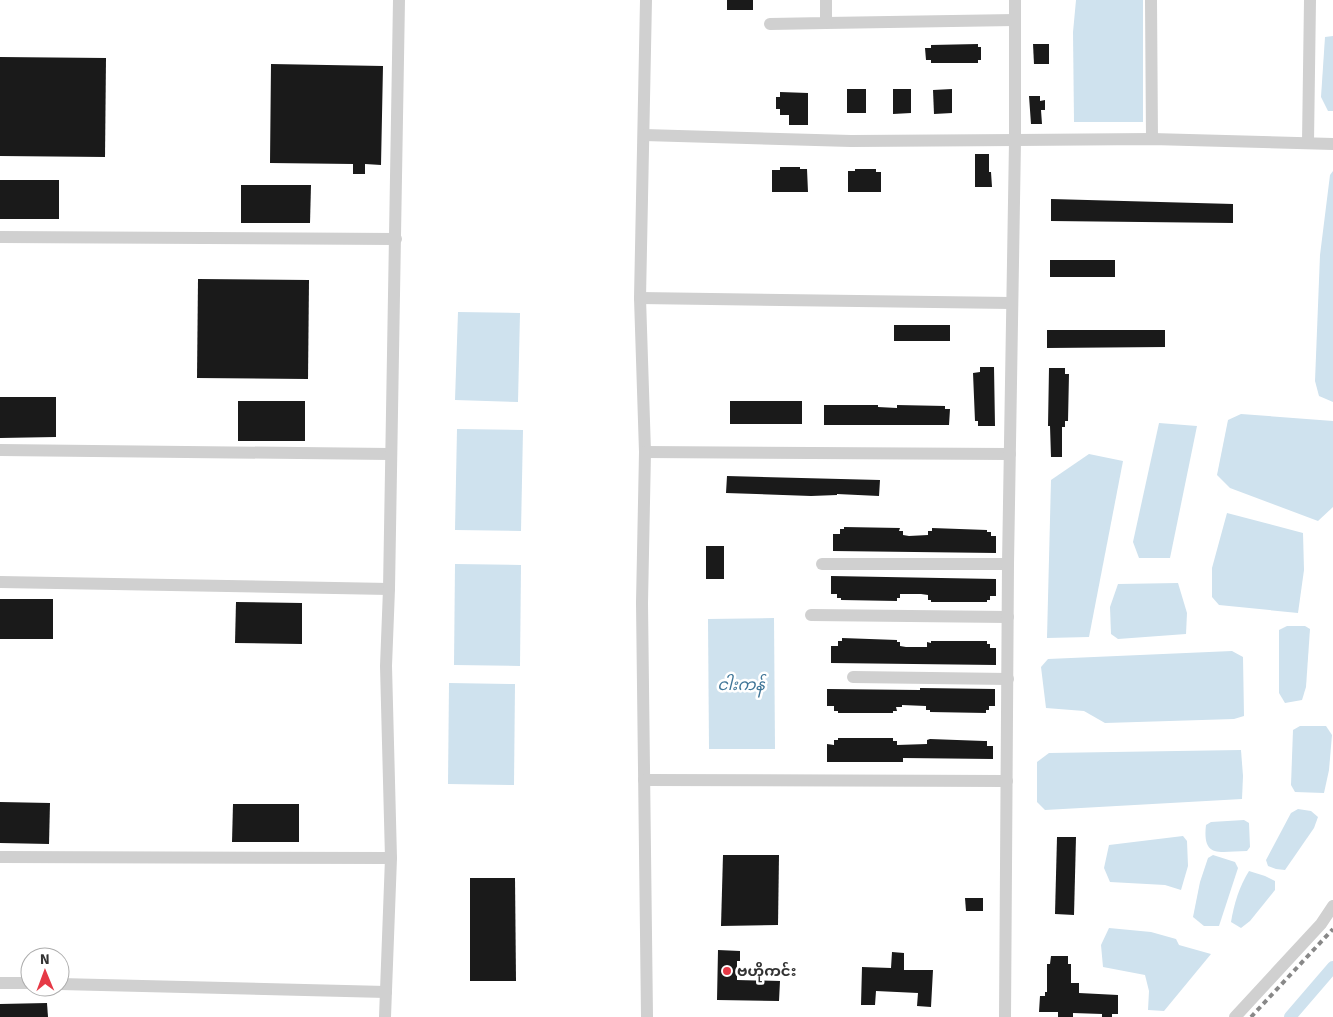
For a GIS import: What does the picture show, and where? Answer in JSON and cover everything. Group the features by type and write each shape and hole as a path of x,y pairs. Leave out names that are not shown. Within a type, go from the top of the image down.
{"street":[{"path":"385,1017 390,858 386,666 396,239 399,0"},
{"path":"646,0 644,134 640,219 640,298 646,452 642,603 647,1017"},
{"path":"826,0 826,23"},
{"path":"1006,1017 1008,564 1015,141 1015,0"},
{"path":"1151,0 1152,139"},
{"path":"1308,142 1310,0"},
{"path":"770,24 1015,20"},
{"path":"644,134 851,141 1152,139 1333,144"},
{"path":"0,237 396,239"},
{"path":"640,298 1011,303"},
{"path":"0,450 390,454"},
{"path":"646,452 1010,454"},
{"path":"822,564 1008,564"},
{"path":"0,582 389,589"},
{"path":"811,615 1008,617"},
{"path":"853,676 1008,679"},
{"path":"644,780 1008,781"},
{"path":"0,857 390,858"},
{"path":"1235,1017 1327,922 1333,906"},
{"path":"0,983 20,983"},
{"path":"70,984 386,992"}],"water":[{"path":"1076,0 1143,0 1143,122 1074,122 1073,32"},
{"path":"1333,36 1333,111 1328,111 1321,97 1325,37"},
{"path":"1333,171 1333,402 1319,396 1315,381 1320,255 1330,175"},
{"path":"458,312 520,313 518,402 455,400"},
{"path":"1241,414 1333,421 1333,507 1318,521 1230,488 1217,475 1228,420"},
{"path":"1159,423 1197,426 1170,558 1139,558 1133,542"},
{"path":"457,429 523,430 521,531 455,530"},
{"path":"1089,454 1123,461 1089,637 1047,638 1051,480"},
{"path":"1227,513 1303,533 1304,570 1298,613 1219,605 1212,597 1212,568"},
{"path":"455,564 521,565 520,666 454,665"},
{"path":"1178,583 1187,613 1186,634 1118,639 1111,634 1110,607 1118,584"},
{"name":"ငါးကန်","path":"774,618 775,749 709,749 708,619"},
{"path":"1287,626 1305,626 1310,629 1306,687 1302,700 1285,703 1279,693 1279,630"},
{"path":"1232,651 1243,657 1244,716 1234,719 1105,723 1084,711 1046,708 1041,667 1048,659"},
{"path":"449,683 515,684 514,785 448,784"},
{"path":"1300,726 1326,726 1332,735 1329,770 1324,793 1295,792 1291,785 1293,730"},
{"path":"1241,750 1242,799 1045,810 1037,802 1037,762 1049,753"},
{"path":"1298,809 1311,811 1318,817 1314,828 1285,870 1268,866 1266,860 1291,813"},
{"path":"1244,820 1249,823 1250,847 1247,851 1222,852 1210,849 1207,844 1206,825 1211,822"},
{"path":"1183,836 1187,841 1188,866 1181,890 1165,885 1110,882 1104,868 1109,845"},
{"path":"1213,855 1235,862 1238,868 1219,926 1204,926 1193,917 1200,882 1208,858"},
{"path":"1249,871 1275,881 1275,890 1250,921 1241,928 1231,922 1237,896"},
{"path":"1109,928 1151,932 1176,939 1179,945 1211,954 1164,1011 1148,1010 1149,991 1145,975 1103,967 1101,945"}],"building":[{"path":"727,0 753,0 753,10 727,10"},
{"path":"978,44 978,47 981,47 981,60 978,60 978,63 931,63 931,60 926,60 925,48 931,48 931,45"},
{"path":"1033,44 1049,44 1049,64 1034,64"},
{"path":"0,57 106,58 105,157 0,156"},
{"path":"271,64 383,66 381,165 365,164 365,174 353,174 353,164 270,163"},
{"path":"847,89 866,89 866,113 847,113"},
{"path":"893,89 911,89 911,113 893,114"},
{"path":"952,89 952,113 934,114 933,90"},
{"path":"780,92 808,93 808,125 789,125 789,115 780,115 780,109 776,109 776,97 780,97"},
{"path":"1029,96 1040,96 1040,101 1045,100 1045,110 1041,110 1042,124 1031,124"},
{"path":"975,154 989,154 989,172 991,172 992,187 975,187"},
{"path":"780,167 807,169 808,192 772,192 772,170 780,170"},
{"path":"855,169 876,169 876,172 881,172 881,192 848,192 848,171 855,171"},
{"path":"0,180 59,180 59,219 0,219"},
{"path":"241,185 311,185 310,223 241,223"},
{"path":"1051,199 1233,204 1233,223 1051,221"},
{"path":"1050,260 1115,260 1115,277 1050,277"},
{"path":"198,279 309,280 308,379 197,378"},
{"path":"894,325 950,325 950,341 894,341"},
{"path":"1047,330 1165,330 1165,347 1047,348"},
{"path":"980,367 994,367 995,426 978,426 978,421 975,421 973,373 980,372"},
{"path":"1049,368 1065,368 1065,374 1069,374 1068,421 1065,421 1065,427 1062,427 1062,457 1051,457 1050,426 1048,426"},
{"path":"0,397 56,397 56,437 0,438"},
{"path":"238,401 305,401 305,441 238,441"},
{"path":"730,401 802,401 802,424 730,424"},
{"path":"824,405 878,405 878,407 897,408 897,405 945,406 945,409 950,409 949,425 824,425"},
{"path":"727,476 880,480 879,496 726,493"},
{"path":"844,527 900,528 899,531 903,531 903,535 909,536 928,535 928,531 932,531 932,528 987,530 987,532 991,532 991,536 996,536 996,553 833,551 833,534 840,534 840,529 844,529"},
{"path":"706,546 724,546 724,579 706,579"},
{"path":"831,576 996,579 996,596 990,596 990,600 987,600 987,602 931,602 931,600 928,600 928,595 921,594 900,594 900,598 897,598 897,601 841,600 841,598 837,598 837,594 831,594"},
{"path":"0,599 53,599 53,639 0,639"},
{"path":"236,602 302,603 302,644 235,643"},
{"path":"842,638 897,640 897,642 900,642 900,646 906,647 927,647 927,642 931,643 931,641 987,641 987,644 990,644 990,648 996,648 996,665 831,663 831,646 838,646 838,641 842,641"},
{"path":"920,688 995,689 995,706 989,706 989,710 986,710 986,713 930,712 930,710 926,710 926,706 902,705 902,707 896,707 897,711 893,711 893,713 838,713 838,711 834,711 834,706 827,706 827,689 920,690"},
{"path":"838,738 893,738 893,741 897,741 897,745 927,744 927,740 930,739 987,741 987,746 993,746 993,759 903,758 903,762 827,762 827,744 834,745 834,740 838,740"},
{"path":"0,802 50,803 49,844 0,843"},
{"path":"233,804 299,804 299,842 232,842"},
{"path":"1057,837 1076,837 1074,915 1055,914"},
{"path":"723,855 779,855 778,925 721,926"},
{"path":"470,878 515,878 516,981 470,981"},
{"path":"965,898 983,898 983,911 966,911"},
{"name":"ဗဟိုကင်း","path":"718,950 740,951 740,961 737,961 737,980 780,981 779,1001 717,1000"},
{"path":"892,952 904,953 904,970 933,970 931,1007 917,1006 918,993 876,991 875,1005 861,1005 862,967 891,968"},
{"path":"1051,956 1068,956 1068,964 1071,964 1071,983 1079,983 1079,993 1118,995 1118,1014 1112,1014 1112,1017 1102,1017 1102,1014 1073,1013 1073,1017 1058,1017 1058,1012 1039,1012 1040,996 1045,996 1045,992 1047,992 1047,964 1050,964"},
{"path":"47,1003 48,1017 0,1017 0,1004"}],"waterway":[{"path":"1290,1017 1333,967"}],"railway":[{"path":"1251,1017 1333,929"}],"place":[{"name":"ဗဟိုကင်း","path":"727,971"}]}
